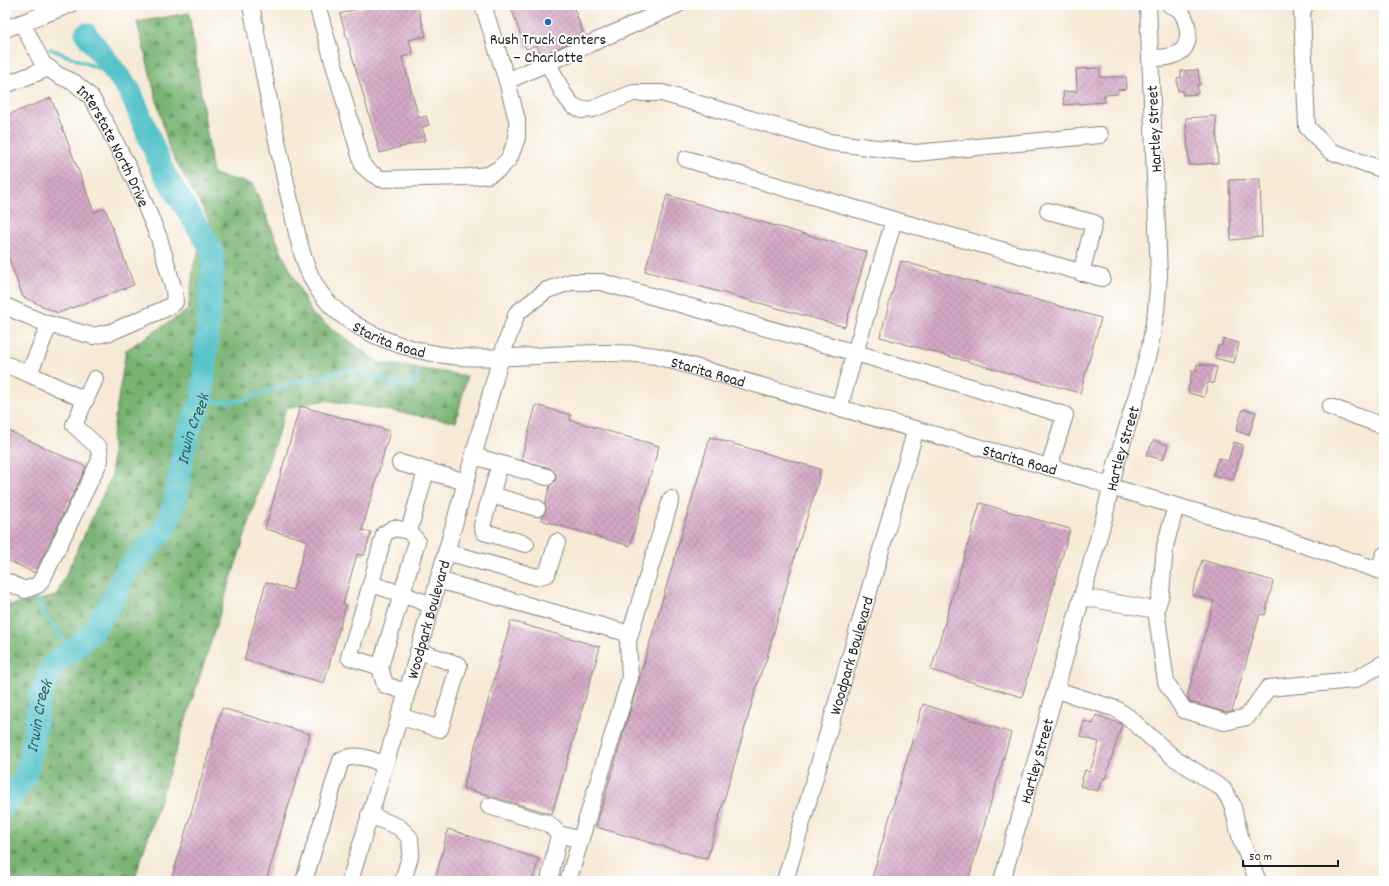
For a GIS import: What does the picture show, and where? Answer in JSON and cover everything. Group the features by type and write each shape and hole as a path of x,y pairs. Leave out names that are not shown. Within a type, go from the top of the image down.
{"street":[{"path":"5,29 69,5"},
{"name":"Starita Road","path":"251,5 275,138 302,253 309,273 319,290 339,313 358,326 382,338 433,353 459,357 501,357 617,352 656,356 1091,479 1111,487 1265,532 1381,571"},
{"path":"317,5 363,166 381,179 468,177 488,175 499,169 509,159 517,138 517,120 507,81 483,5"},
{"path":"507,81 677,5"},
{"path":"1148,5 1153,5"},
{"name":"Hartley Street","path":"1002,881 1057,690 1116,464 1139,388 1150,346 1156,310 1159,275 1148,5"},
{"path":"1150,58 1174,56 1184,48 1187,38 1186,22 1182,12 1170,5"},
{"path":"1305,5 1302,14 1307,127 1330,151 1384,170"},
{"name":"Interstate North Drive","path":"22,22 43,64 75,83 91,97 103,118 136,183 159,238 174,290 174,302 169,307 111,332 93,336 48,324"},
{"path":"548,63 563,93 572,105 582,110 593,109 633,93 662,93 829,142 916,153 1100,135"},
{"path":"5,85 49,68"},
{"path":"686,159 894,220 1102,278"},
{"path":"1048,211 1094,223 1081,273"},
{"path":"839,408 894,220"},
{"name":"Woodpark Boulevard","path":"350,881 384,764 407,692 501,357 517,313 547,290 571,282 601,282 856,353 1065,415 1049,467"},
{"path":"5,306 48,324 29,374"},
{"path":"5,364 85,400"},
{"path":"5,581 25,590 38,585 44,576 100,460 99,448 74,425 95,379"},
{"path":"1330,407 1384,426"},
{"name":"Woodpark Boulevard","path":"786,881 916,429"},
{"path":"473,456 547,477"},
{"path":"400,463 466,482"},
{"path":"500,464 482,526 484,532 526,544"},
{"path":"409,531 426,471"},
{"path":"491,495 537,508"},
{"path":"568,881 630,678 628,641 672,499"},
{"path":"1176,506 1165,546 1161,594 1156,610 1166,682 1184,710 1225,722 1246,717 1268,688 1354,680 1384,663"},
{"path":"380,667 349,657 384,534 394,528 409,531 417,541 380,667 385,685 407,692"},
{"path":"446,552 537,577 547,574 557,542"},
{"path":"1381,571 1384,555"},
{"path":"438,580 630,634"},
{"path":"371,584 431,605"},
{"path":"1082,597 1156,610"},
{"path":"399,716 440,729 455,679 459,665 418,651"},
{"path":"1057,690 1116,709 1128,717 1173,757 1223,789 1232,804 1241,840 1258,881"},
{"path":"304,881 341,760 349,756 362,756 384,764"},
{"path":"489,806 548,824 559,834 580,840"},
{"path":"369,815 399,827 410,838 411,853 403,881"},
{"path":"548,881 559,834"}],"green space":[{"path":"189,13 213,174 253,184 282,253 312,314 378,362 467,376 456,422 326,400 286,408 134,881 5,881 5,602 12,605 56,596 112,475 112,436 126,350 188,310 194,264 210,222 169,149 137,22"}],"building":[{"path":"369,5 417,5 426,36 409,40 413,54 402,57 419,118 426,116 429,125 422,127 426,140 380,153 340,14"},
{"name":"Rush Truck Centers – Charlotte","path":"510,5 573,5 584,36 541,55 537,45 526,49"},
{"path":"1100,68 1100,77 1126,77 1127,89 1118,90 1118,94 1104,95 1105,102 1064,105 1063,92 1077,91 1076,69"},
{"path":"1198,70 1200,85 1197,85 1198,94 1183,95 1183,91 1178,91 1177,78 1181,77 1181,71"},
{"path":"51,98 94,212 105,208 134,285 58,313 23,297 5,248 5,116"},
{"path":"1216,116 1218,163 1189,165 1186,118"},
{"path":"1260,179 1262,237 1231,240 1229,180"},
{"path":"667,195 867,252 845,327 645,271"},
{"path":"901,261 1101,318 1080,393 880,337"},
{"path":"1223,339 1239,343 1234,363 1215,358 1218,345 1222,346"},
{"path":"1197,364 1217,367 1213,384 1208,382 1204,397 1188,393 1192,370 1196,371"},
{"path":"536,405 571,415 570,420 659,446 630,546 541,519 546,511 545,504 550,486 556,480 556,474 550,468 521,460"},
{"path":"300,406 390,431 362,530 371,532 364,556 357,554 343,604 346,605 324,683 244,660 266,582 293,590 307,540 265,529"},
{"path":"1243,409 1256,412 1249,435 1236,431"},
{"path":"5,429 86,467 35,573 5,559"},
{"path":"710,437 820,469 817,486 795,555 766,661 761,672 707,859 596,827"},
{"path":"1154,440 1168,445 1163,460 1146,455"},
{"path":"1234,442 1243,445 1233,480 1213,475 1218,458 1228,461"},
{"path":"980,503 1070,529 1022,697 931,670"},
{"path":"1202,560 1273,581 1265,615 1260,614 1232,711 1225,712 1190,702 1187,697 1214,601 1192,595"},
{"path":"511,621 600,647 552,814 463,788"},
{"path":"923,704 1011,733 968,881 871,881"},
{"path":"222,708 310,734 266,881 171,881"},
{"path":"1096,715 1122,724 1105,779 1102,778 1098,791 1080,786 1085,770 1090,772 1099,742 1080,736 1084,721 1093,724"},
{"path":"448,829 539,859 532,881 435,881"}],"waterway":[{"name":"Irwin Creek","path":"5,805 24,779 29,764 40,697 54,663 72,651 92,632 115,596 127,569 163,531 174,504 186,441 191,425 202,401 213,254 164,173 130,91 86,34"},
{"path":"50,49 121,77"},
{"path":"202,401 228,402 243,400 285,385 348,370 357,370 384,382 407,387 413,384 418,374"},
{"path":"27,593 38,601 41,610 72,651"},
{"name":"Irwin Creek","path":"5,799 10,800"}],"place":[{"name":"Rush Truck Centers – Charlotte","path":"548,22"}]}
